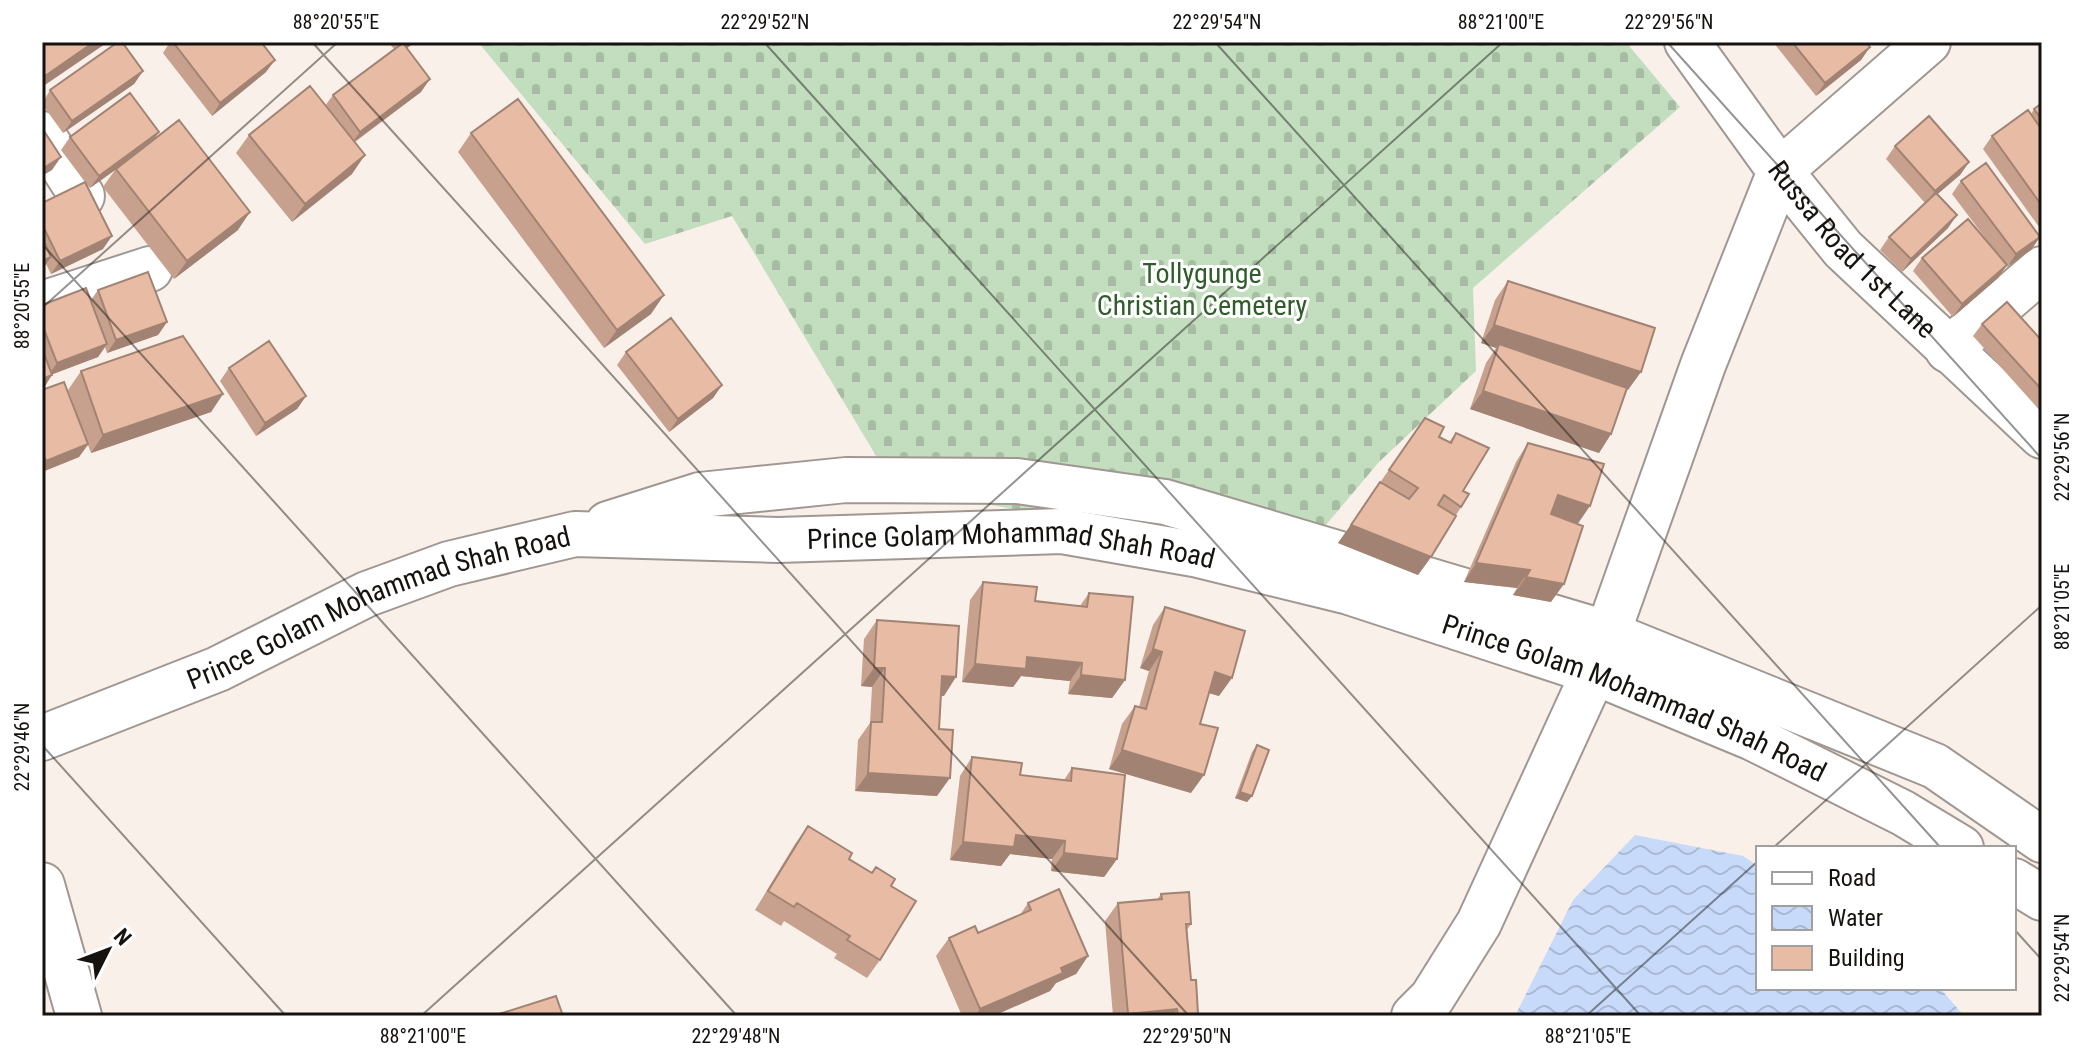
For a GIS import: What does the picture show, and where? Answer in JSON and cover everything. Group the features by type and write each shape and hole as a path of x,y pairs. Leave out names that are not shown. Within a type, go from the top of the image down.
{"street":[{"name":"Russa Road 1st Lane","path":"1687,42 1780,171 1843,249 2042,436"},
{"path":"1414,1016 1432,998 1479,923 1600,652 1703,365 1780,171 1928,42"},
{"path":"42,134 82,196"},
{"path":"42,304 150,269"},
{"path":"1948,350 2042,269"},
{"name":"Prince Golam Mohammad Shah Road","path":"42,738 218,669 367,594 449,564 575,534 778,540 1062,531 1194,554 1600,652 1753,738 1903,813 1958,846"},
{"path":"1600,652 1935,766 2042,840"},
{"path":"2016,882 2042,898"},
{"path":"42,885 79,1016"}],"green space":[{"name":"Tollygunge Christian Cemetery","path":"478,42 1626,42 1680,107 1473,288 1476,371 1379,462 1299,557 896,489 732,216 645,244"}],"water":[{"path":"1635,835 1743,856 1756,865 1756,990 1942,990 1964,1016 1515,1016 1573,900"}],"building":[{"path":"42,42 94,42 45,76 42,71"},
{"path":"122,42 143,71 72,121 50,90"},
{"path":"173,42 261,42 275,60 220,103"},
{"path":"1792,42 1866,42 1870,47 1825,83"},
{"path":"403,43 430,79 360,132 333,95"},
{"path":"310,86 365,155 305,204 249,135"},
{"path":"130,93 159,132 99,176 70,137"},
{"path":"518,99 664,295 617,330 471,133"},
{"path":"2042,103 2042,120 2034,109"},
{"path":"2028,110 2042,130 2042,206 1992,136"},
{"path":"1929,116 1969,162 1935,191 1895,146"},
{"path":"179,120 250,212 187,261 116,169"},
{"path":"42,128 61,157 42,169"},
{"path":"1986,163 2040,237 2016,254 1961,181"},
{"path":"85,182 112,236 60,261 42,224 42,203"},
{"path":"1936,193 1957,215 1911,259 1889,237"},
{"path":"1968,219 2007,265 1962,304 1922,258"},
{"path":"42,237 51,257 42,261"},
{"path":"148,272 167,322 116,340 98,290"},
{"path":"1508,281 1655,328 1641,372 1494,325"},
{"path":"86,288 107,344 57,363 42,324 42,305"},
{"path":"2007,302 2042,341 2042,390 1982,324"},
{"path":"671,318 722,385 678,419 626,352"},
{"path":"183,336 223,394 103,435 81,371"},
{"path":"269,341 306,396 265,423 229,368"},
{"path":"1499,344 1627,388 1611,434 1483,391"},
{"path":"42,348 52,375 42,379"},
{"path":"64,382 88,444 46,461 42,452 42,390"},
{"path":"1425,418 1444,427 1439,437 1451,443 1456,433 1489,448 1463,491 1469,494 1461,507 1444,495 1438,505 1456,516 1431,557 1351,525 1380,482 1409,499 1418,488 1389,470"},
{"path":"1528,443 1604,464 1590,506 1558,495 1551,514 1583,526 1564,584 1526,577 1530,570 1476,563"},
{"path":"983,582 1037,587 1035,601 1087,607 1089,593 1133,597 1125,680 1081,675 1082,663 1027,657 1026,669 975,664"},
{"path":"1165,607 1245,631 1232,678 1215,672 1200,724 1218,728 1204,775 1122,750 1135,706 1146,709 1162,652 1153,649"},
{"path":"877,620 959,626 956,677 942,676 939,729 953,730 950,778 868,773 871,722 882,722 885,668 874,668"},
{"path":"1257,745 1269,750 1252,796 1240,792"},
{"path":"972,757 1022,763 1020,775 1071,781 1072,768 1125,775 1117,859 1064,853 1065,841 1016,835 1014,847 963,842"},
{"path":"808,826 852,853 849,859 872,873 876,867 895,879 891,886 916,901 880,960 847,940 850,936 797,903 794,907 768,891"},
{"path":"1059,889 1088,956 1061,968 1063,973 980,1009 949,938 975,926 978,933 1031,910 1028,903"},
{"path":"1189,892 1191,924 1186,924 1191,980 1196,980 1198,1014 1178,1015 1177,1009 1128,1014 1118,903 1162,899 1161,894"},
{"path":"556,996 563,1016 493,1016"}]}
